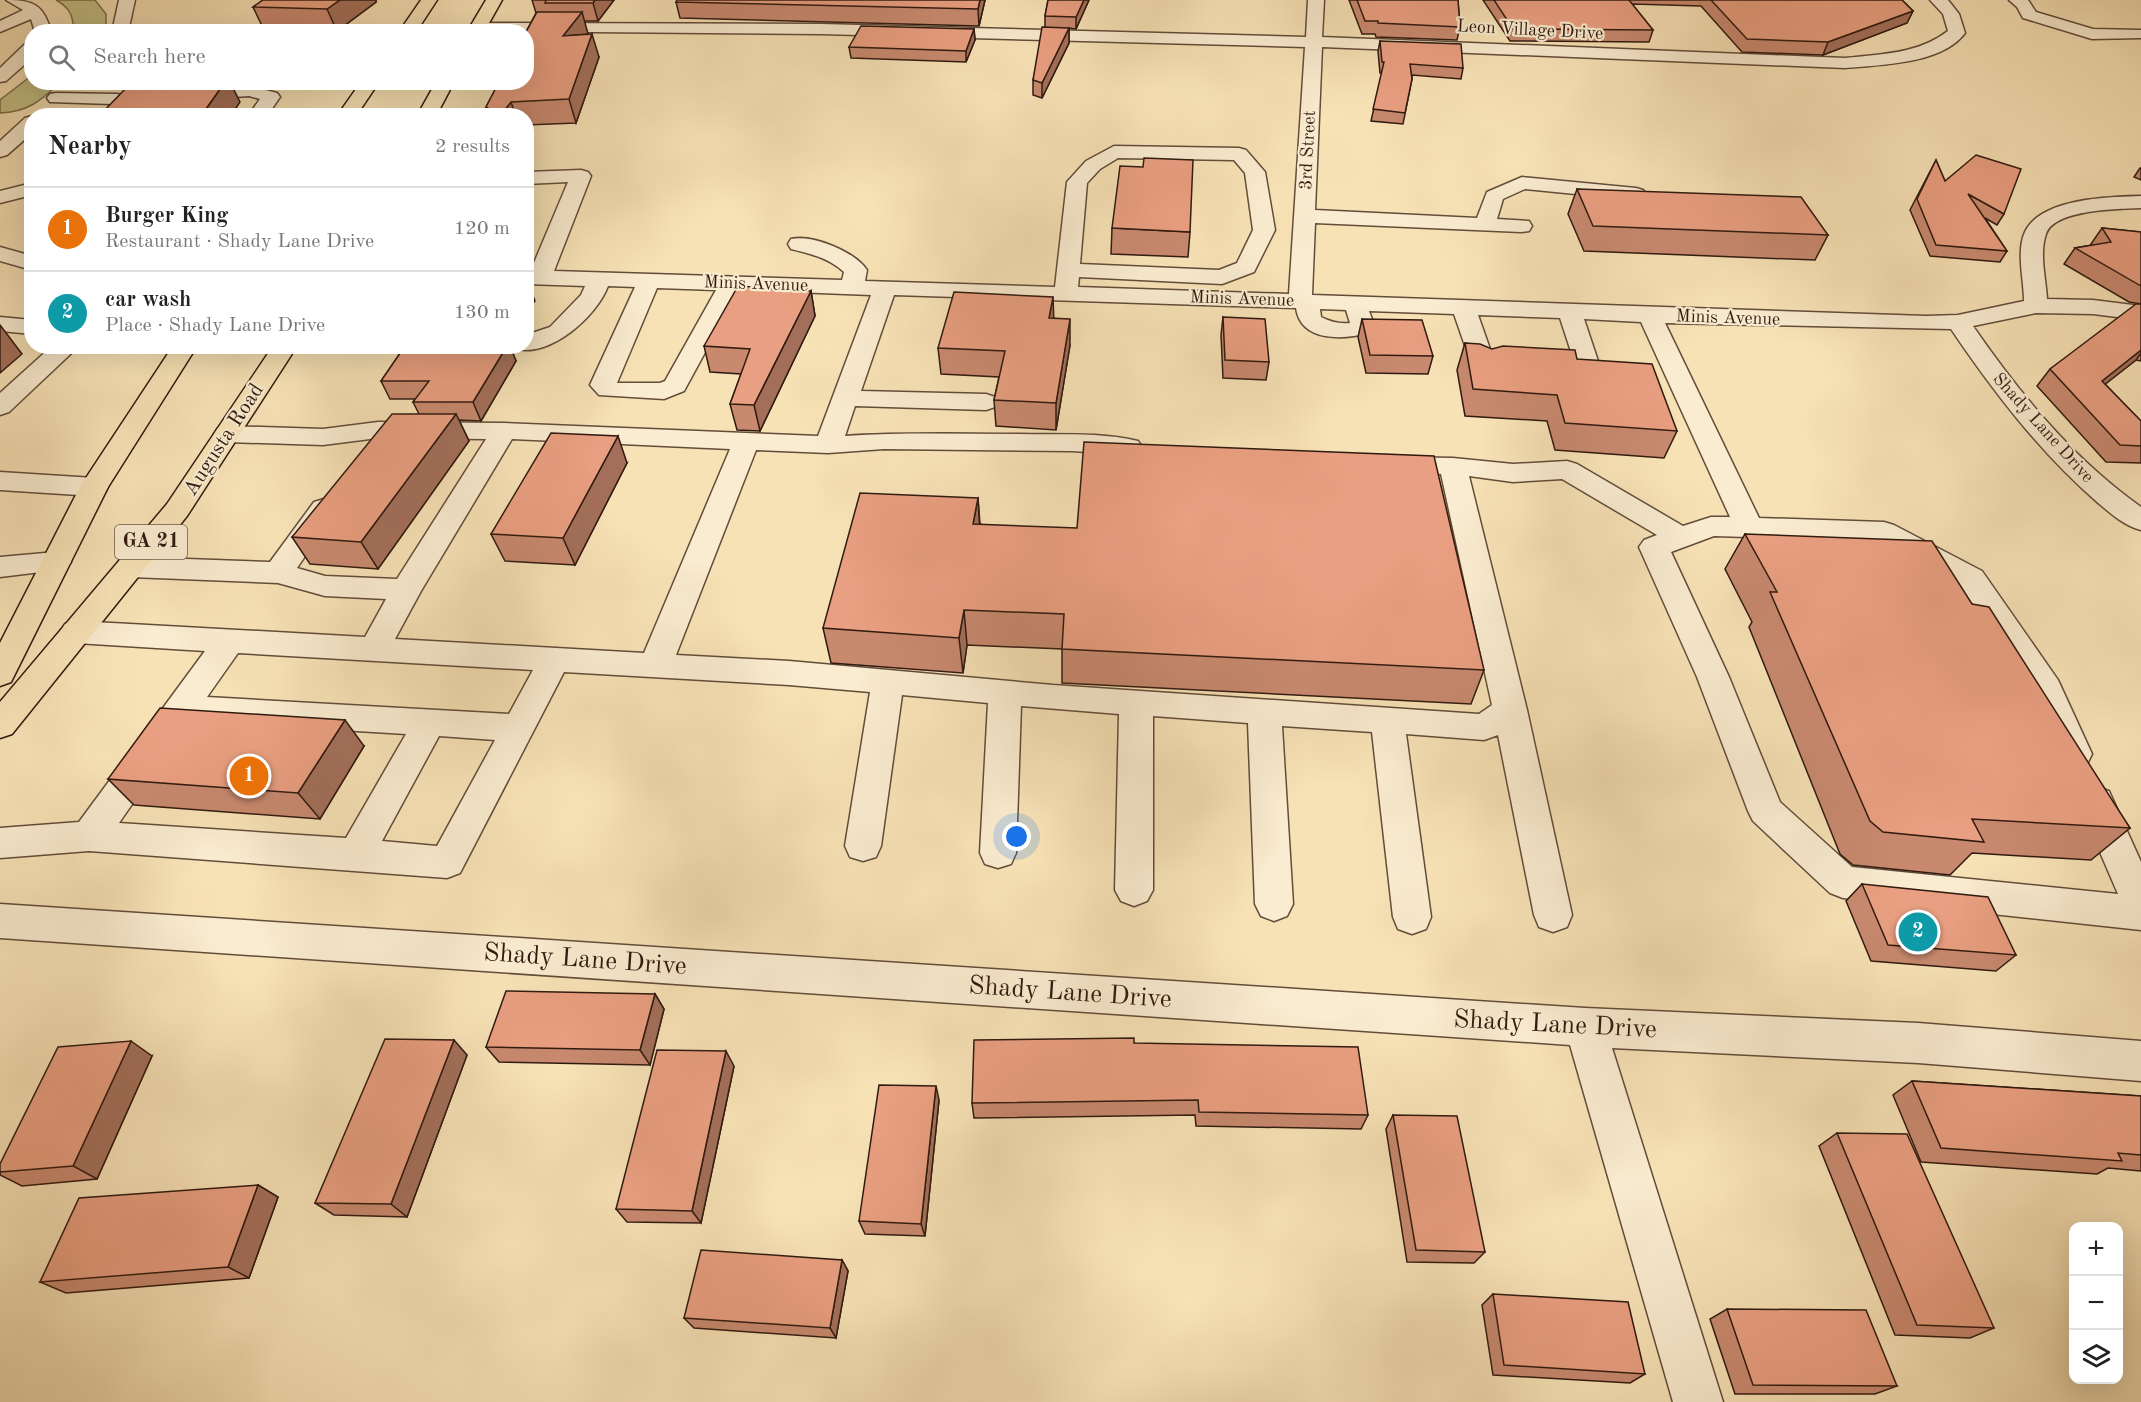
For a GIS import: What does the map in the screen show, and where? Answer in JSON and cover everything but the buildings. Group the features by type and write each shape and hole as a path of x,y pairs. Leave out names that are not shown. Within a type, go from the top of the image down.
{"highway":[{"path":"412,24 429,0"},
{"path":"480,24 494,0"},
{"path":"352,108 364,90"},
{"path":"430,108 441,90"},
{"path":"0,674 94,487 180,354"},
{"name":"Augusta Road","path":"0,725 177,510 280,354"}],"street":[{"path":"14,0 34,10 42,24"},
{"path":"122,24 127,0"},
{"name":"3rd Street","path":"1304,301 1305,216 1316,0"},
{"name":"Leon Village Drive","path":"534,28 616,26 1314,42 1845,63 1899,58 1938,47 1957,33 1955,20 1944,4 1938,0"},
{"path":"2017,0 2024,4 2029,15 2054,24 2092,33 2138,34"},
{"path":"616,26 631,9"},
{"path":"0,27 34,10"},
{"path":"0,54 24,43"},
{"path":"0,77 24,55"},
{"path":"46,108 66,90"},
{"path":"179,97 250,91 271,97 263,108"},
{"path":"57,98 117,99 117,108"},
{"path":"120,108 146,100"},
{"path":"10,121 24,121"},
{"path":"0,151 24,128"},
{"path":"1066,294 1077,182 1093,165 1113,152 1239,154 1255,172 1264,230 1246,267 1222,277 1069,270"},
{"path":"534,177 581,176 552,247 534,275"},
{"path":"1485,224 1494,196 1522,183 1650,195"},
{"path":"0,197 24,191"},
{"path":"2036,306 2034,244 2035,233 2039,225 2048,218 2072,210 2141,202"},
{"path":"1305,216 1521,226"},
{"path":"799,244 830,251 845,259 856,270 852,288"},
{"path":"534,247 552,247"},
{"path":"0,278 17,260"},
{"name":"Minis Avenue","path":"534,277 1304,301 1310,320 1323,328 1346,332 1363,327 1355,303 1926,323 1958,322 2036,306 2093,307 2141,313"},
{"path":"534,341 558,332 592,297 599,279"},
{"path":"649,281 603,385 608,390 664,391 675,386 731,284"},
{"path":"828,445 885,289"},
{"path":"1464,308 1484,366"},
{"path":"1570,312 1590,373"},
{"path":"1650,315 1749,527"},
{"name":"Shady Lane Drive","path":"1958,322 2004,386 2071,462 2104,495 2141,521"},
{"path":"0,324 24,326"},
{"path":"0,407 59,354"},
{"path":"846,398 986,402"},
{"path":"358,459 378,430"},
{"path":"227,434 323,437 378,430 504,432 828,445 884,441 1072,443 1156,449"},
{"path":"374,649 406,590 504,432"},
{"path":"655,666 746,442"},
{"path":"1371,463 1453,466 1513,473 1567,470 1681,537"},
{"path":"1453,466 1510,710 1553,915"},
{"path":"0,481 94,487"},
{"path":"278,573 338,487"},
{"path":"2141,904 2046,689 1971,578 1884,532 1711,526 1654,547 1713,677 1766,811 1844,882 2141,913"},
{"path":"0,567 56,562"},
{"path":"131,567 278,573 325,586 406,590"},
{"path":"76,632 789,673 1005,693 1484,727 1510,710"},
{"path":"89,836 229,641"},
{"path":"0,843 89,836 447,862 555,659"},
{"path":"863,846 888,682"},
{"path":"998,853 1005,693"},
{"path":"1134,890 1136,703"},
{"path":"181,708 518,728"},
{"path":"1264,712 1274,904"},
{"path":"1387,721 1412,917"},
{"path":"356,854 429,724"},
{"name":"Shady Lane Drive","path":"0,921 1585,1027 1917,1043 2141,1061"},
{"path":"1585,1027 1698,1402"}],"shaded area":[{"path":"56,0 95,0 106,14 106,24 73,24 70,12"},
{"path":"24,81 24,90 52,90 26,108 10,112 0,113 0,100"}],"place":[{"name":"Burger King","path":"249,776"},
{"name":"car wash","path":"1918,932"}]}
